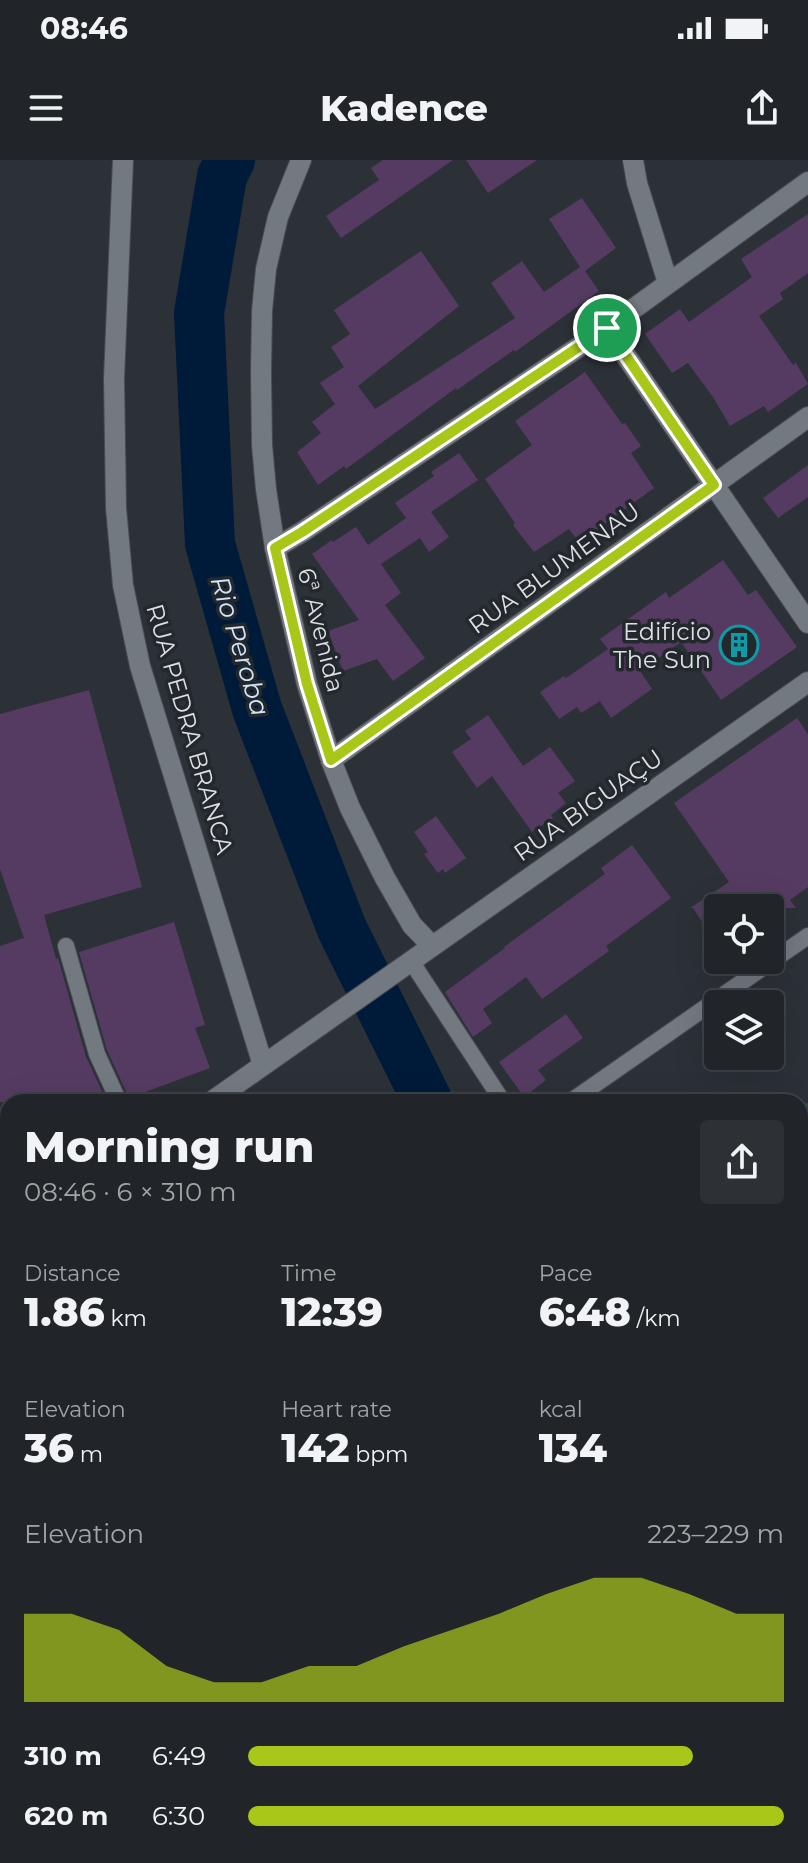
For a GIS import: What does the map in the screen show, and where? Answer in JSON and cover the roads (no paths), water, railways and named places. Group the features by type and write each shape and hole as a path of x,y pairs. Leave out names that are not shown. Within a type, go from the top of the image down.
{"street":[{"name":"RUA PEDRA BRANCA","path":"123,160 114,379 116,508 123,585 140,666 263,1065"},
{"name":"6ª Avenida","path":"301,160 278,217 266,269 262,311 262,445 275,548 307,684 331,760 350,808 385,878 412,925 432,946"},
{"path":"633,160 637,183 668,283"},
{"path":"275,548 607,328 808,182"},
{"path":"607,328 808,623"},
{"name":"RUA BLUMENAU","path":"331,760 808,417"},
{"name":"RUA BIGUAÇU","path":"222,1094 808,682"}],"lane":[{"path":"581,1094 808,936"},
{"path":"66,946 97,1054 115,1094"},
{"path":"404,966 497,1094"}],"waterway":[{"name":"Rio Peroba","path":"230,160 222,176 199,313 210,544 257,709 342,929 424,1094"}],"place":[{"name":"Edifício The Sun","path":"739,645"}]}
